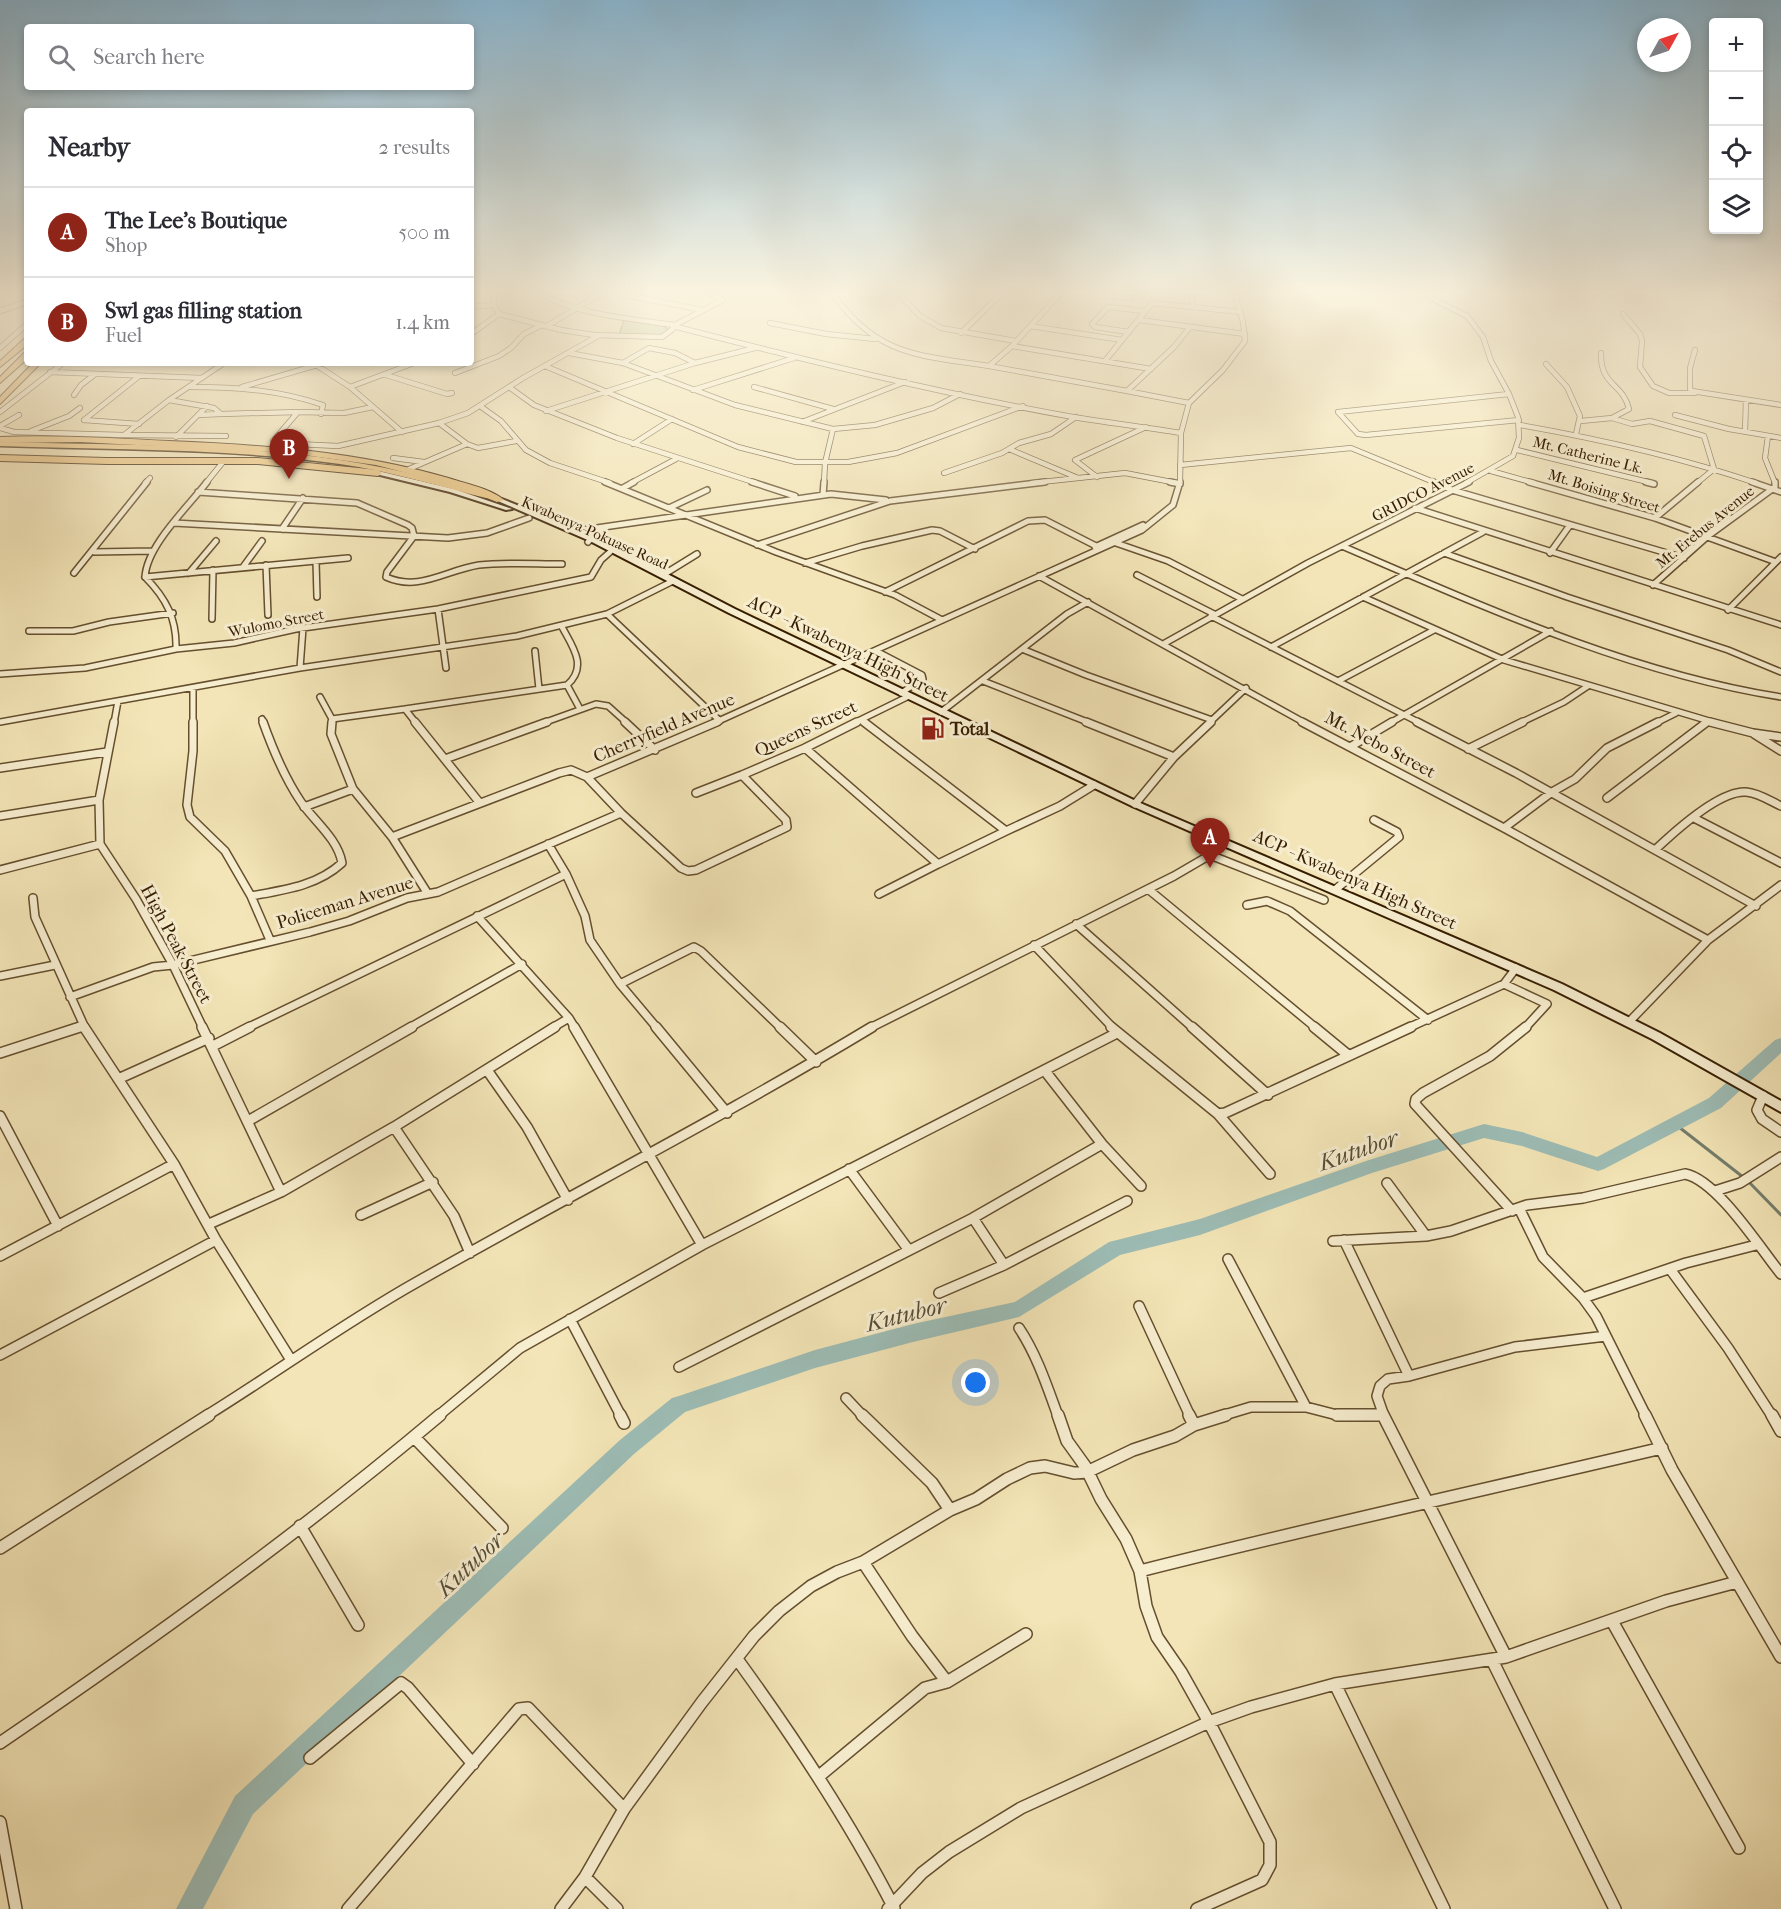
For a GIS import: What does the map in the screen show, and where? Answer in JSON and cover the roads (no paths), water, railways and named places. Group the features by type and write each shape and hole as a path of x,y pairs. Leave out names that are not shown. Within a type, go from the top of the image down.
{"highway":[{"path":"0,402 18,383"},
{"path":"0,435 20,439 111,447 281,450 409,469 468,486 500,500"},
{"path":"0,444 20,439"},
{"path":"0,459 301,464 378,473"}],"main road":[{"path":"0,444 111,447"},
{"name":"Kwabenya-Pokuase Road","path":"111,447 315,462 378,473 452,490 591,540 673,581"},
{"name":"Kwabenya-Pokuase Road","path":"111,447 266,454 339,462 414,476 500,500 576,531 610,552 673,581"},
{"name":"ACP - Kwabenya High Street","path":"673,581 905,695 1135,804 1516,968 1629,1022 1781,1107"}],"street":[{"path":"0,412 36,383"},
{"path":"74,395 83,383"},
{"path":"130,383 84,420 139,424"},
{"path":"124,435 195,383"},
{"path":"241,387 253,383"},
{"path":"344,383 402,432"},
{"path":"350,387 362,383"},
{"path":"412,383 447,394 452,393"},
{"path":"298,412 274,442 338,446 439,423 480,406 516,383"},
{"path":"582,383 738,447 765,456 796,462 825,463 863,460 897,453 1023,406"},
{"path":"546,411 634,383"},
{"path":"675,383 744,408 833,429 856,428 885,422 933,408 960,394"},
{"path":"693,390 715,383"},
{"path":"801,423 901,383"},
{"path":"916,383 1076,417 1181,434"},
{"path":"1083,383 1189,402"},
{"path":"1127,391 1136,383"},
{"path":"1090,551 1116,543 1151,523 1173,505 1180,484 1181,434 1189,402 1209,383"},
{"path":"1503,383 1519,423 1516,450"},
{"path":"1563,383 1580,416 1581,422 1576,434"},
{"path":"1581,422 1612,418 1627,412 1629,404 1625,397 1610,383"},
{"path":"1651,383 1669,393 1696,393 1781,405"},
{"path":"1689,383 1690,389 1696,393"},
{"path":"189,387 241,387 316,402 323,405 321,414"},
{"path":"509,387 546,411 676,459 799,497"},
{"path":"754,387 833,409"},
{"path":"1509,394 1338,412 1358,434 1366,435 1519,423 1576,434 1714,469 1781,492"},
{"path":"169,400 207,406 221,414"},
{"path":"1745,432 1746,400"},
{"path":"176,437 207,406"},
{"path":"480,406 501,421 526,450 550,463 623,488 757,544 903,598 942,620"},
{"path":"198,415 298,412 321,414 353,412 373,407"},
{"path":"29,432 69,416 80,408"},
{"path":"0,427 19,415"},
{"path":"1675,415 1781,438"},
{"path":"944,473 1056,431 1076,417"},
{"path":"1612,418 1632,424 1650,421 1704,436 1714,469"},
{"path":"633,444 672,419"},
{"path":"439,423 467,444 478,448 516,441"},
{"path":"0,427 14,432 176,437 226,436"},
{"path":"1097,477 1075,460 1119,442 1146,427"},
{"path":"823,495 825,463 833,429"},
{"path":"1768,436 1765,458 1775,482 1773,489"},
{"path":"409,469 467,444"},
{"path":"1179,465 1351,448 1452,490 1684,558"},
{"path":"1008,449 1080,479"},
{"name":"GRIDCO Avenue","path":"1165,643 1212,615 1342,546 1491,471 1507,461 1516,450"},
{"name":"Mt. Catherine Lk.","path":"1516,450 1654,484"},
{"path":"393,458 425,463"},
{"path":"623,488 676,459"},
{"path":"176,649 177,632 174,613 145,577 146,564 153,551 223,462"},
{"path":"1655,518 1714,469"},
{"name":"Mt. Boising Street","path":"1491,471 1655,518 1776,562"},
{"path":"757,544 890,501 1133,473 1180,484"},
{"path":"74,573 94,552 127,502 150,478"},
{"name":"Mt. Erebus Avenue","path":"1653,585 1708,536 1773,489"},
{"path":"669,508 707,490"},
{"path":"198,492 303,498 365,505 408,525 412,528 414,536"},
{"path":"576,531 692,516 799,497 823,495 890,501"},
{"path":"282,529 303,498"},
{"path":"1415,508 1484,532 1781,625"},
{"path":"174,524 467,537 487,533 530,518"},
{"path":"885,592 1028,521 1045,520 1096,546"},
{"path":"1090,551 1130,529 1151,523"},
{"path":"1550,553 1570,525"},
{"path":"591,540 600,529"},
{"path":"806,563 862,546 932,530 940,531 975,549"},
{"path":"1271,647 1484,532"},
{"path":"414,536 387,572 386,578 400,583 425,582 482,565 562,564"},
{"path":"189,573 216,541"},
{"path":"243,567 262,541"},
{"path":"1116,543 1168,561 1242,599"},
{"path":"1342,546 1498,613 1659,669 1737,690 1781,697"},
{"path":"94,552 153,551"},
{"name":"Cherryfield Avenue","path":"392,837 559,772 571,770 587,777 655,750 876,651 1090,551"},
{"name":"Wulomo Street","path":"0,674 85,668 176,649 234,643 303,628 438,609 555,586 591,577 601,560 610,552"},
{"path":"1444,553 1567,597 1728,650 1781,672"},
{"path":"663,575 697,554"},
{"path":"1728,610 1781,557"},
{"path":"145,577 348,558"},
{"path":"316,561 317,597"},
{"path":"266,566 268,615"},
{"path":"212,619 213,570"},
{"path":"1137,575 1552,792 1756,906"},
{"name":"Mt. Nebo Street","path":"1039,576 1708,940"},
{"path":"0,722 300,668 562,627 607,614 673,581"},
{"path":"1363,597 1504,660 1676,713 1753,733 1781,737"},
{"path":"941,712 1022,649 1088,602"},
{"path":"438,609 446,668"},
{"path":"29,631 73,631 109,622 174,613"},
{"path":"607,614 720,721"},
{"path":"332,719 567,685 576,680 579,670 578,657 562,627"},
{"path":"300,668 303,628"},
{"path":"1338,681 1434,630"},
{"path":"1350,747 1551,631"},
{"path":"1022,649 1086,675 1212,720"},
{"path":"535,651 539,689"},
{"name":"Queens Street","path":"587,777 621,813 681,868 688,871 696,870 787,827 786,820 742,775 862,720 905,695 922,679 922,675 876,651"},
{"path":"982,681 1174,757"},
{"path":"567,685 580,709"},
{"path":"1468,749 1564,702 1588,686"},
{"path":"193,688 193,751 187,805 197,825 225,851 251,896 270,940"},
{"path":"1135,804 1174,757 1246,688"},
{"path":"320,697 332,719 331,734 353,789 392,837 428,894"},
{"path":"0,870 100,844 99,800 118,701"},
{"path":"445,759 596,704 608,706 655,750"},
{"path":"405,709 479,802"},
{"path":"1504,828 1552,792 1575,779 1615,743 1676,713"},
{"path":"251,896 324,877 342,863 342,858 289,785 271,748 262,719"},
{"path":"862,720 1006,831"},
{"path":"1607,798 1708,721"},
{"path":"1753,733 1781,751"},
{"path":"805,748 938,864"},
{"path":"0,768 107,752"},
{"path":"696,793 742,775"},
{"path":"879,894 1060,806 1094,785"},
{"path":"304,807 353,789"},
{"path":"1656,849 1677,828 1737,792 1752,794 1781,806"},
{"path":"0,816 99,800"},
{"name":"Policeman Avenue","path":"70,997 153,967 173,965 349,921 407,898 448,888 621,813"},
{"path":"1694,818 1781,863"},
{"path":"1336,889 1398,837 1397,832 1374,820"},
{"path":"0,1548 230,1402 348,1322 726,1113 816,1062 887,1018 1148,889 1210,855 1224,841"},
{"name":"High Peak Street","path":"100,844 136,899 173,965 281,1192"},
{"path":"548,844 566,874 585,916 590,940 620,984 726,1113"},
{"path":"1210,855 1324,900"},
{"path":"118,1079 211,1042 566,874"},
{"path":"1629,1022 1708,940 1781,885"},
{"path":"1148,889 1348,1055"},
{"path":"33,898 35,917 83,1026 174,1164 216,1240 291,1360"},
{"path":"1247,905 1267,901 1290,911 1428,1020"},
{"path":"477,916 569,1018 702,1245"},
{"path":"1076,924 1268,1095"},
{"path":"1034,945 1117,1033 1218,1114 1270,1174"},
{"path":"620,984 694,947 701,951 816,1062"},
{"path":"0,976 55,964"},
{"path":"248,1121 522,964"},
{"path":"1218,1114 1268,1095 1348,1055 1504,984 1516,968"},
{"path":"1504,984 1547,1004 1529,1026 1488,1058 1416,1099 1415,1104 1516,1209 1543,1257 1583,1298 1606,1336 1662,1448 1781,1657"},
{"path":"209,1224 281,1192 394,1128 569,1018"},
{"path":"0,1053 83,1026"},
{"path":"0,1743 120,1661 221,1587 414,1437 520,1348 702,1245 1117,1033"},
{"path":"487,1070 527,1127 568,1200"},
{"path":"1045,1071 1102,1144 1140,1186"},
{"path":"1763,1096 1757,1110 1762,1119 1781,1132"},
{"path":"0,1116 58,1226"},
{"path":"394,1128 433,1182 454,1216 470,1253"},
{"path":"679,1367 908,1249 974,1218 1102,1144"},
{"path":"1715,1191 1740,1183 1781,1157"},
{"path":"0,1256 174,1164"},
{"path":"849,1169 908,1249"},
{"path":"1333,1241 1426,1236 1451,1231 1516,1209 1583,1198 1685,1174 1695,1176 1715,1191 1781,1274"},
{"path":"361,1215 433,1182"},
{"path":"1387,1183 1426,1236"},
{"path":"939,1293 1004,1265 1127,1201"},
{"path":"974,1218 1004,1265"},
{"path":"0,1355 216,1240"},
{"path":"1344,1240 1409,1376"},
{"path":"1583,1298 1670,1269 1756,1245"},
{"path":"1228,1259 1306,1407"},
{"path":"1670,1269 1720,1333 1781,1431"},
{"path":"1138,1306 1194,1425"},
{"path":"570,1319 624,1423"},
{"path":"1019,1328 1029,1343 1042,1372 1063,1433 1126,1539 1140,1571 1146,1606 1157,1637 1181,1672 1209,1722 1270,1842 1270,1865 1263,1880 1197,1909"},
{"path":"1506,1657 1383,1415 1377,1396 1380,1386 1388,1379 1409,1376 1515,1347 1606,1336"},
{"path":"846,1398 889,1443 932,1482 946,1499 950,1510"},
{"path":"561,1909 585,1877 624,1809 754,1636 779,1611 811,1587 837,1572 863,1562 950,1510 976,1499 1007,1479 1030,1468 1045,1466 1074,1473 1087,1472 1132,1450 1175,1436 1194,1425 1251,1407 1306,1407 1337,1415 1383,1415"},
{"path":"414,1437 502,1528"},
{"path":"1140,1571 1313,1527 1428,1503 1662,1448"},
{"path":"300,1526 358,1626"},
{"path":"863,1562 912,1636 947,1682"},
{"path":"737,1659 780,1718 844,1816 892,1908 922,1873 949,1852 1021,1808 1209,1722 1251,1707 1335,1684 1506,1657 1666,1601 1737,1582"},
{"path":"1612,1621 1739,1848"},
{"path":"818,1777 925,1688 947,1682 1026,1634"},
{"path":"1492,1660 1615,1909"},
{"path":"310,1758 401,1683 408,1688 473,1764"},
{"path":"1335,1684 1444,1909"},
{"path":"348,1909 519,1709 528,1708 624,1809"},
{"path":"0,1822 16,1909"},
{"path":"585,1877 617,1909"}],"waterway":[{"name":"Kutubor","path":"189,1909 244,1805 627,1447 679,1405 815,1359 913,1333 1019,1309 1115,1248 1200,1227 1369,1167 1484,1131 1522,1139 1598,1164 1715,1103 1781,1044"},
{"path":"1675,1124 1743,1177"},
{"path":"1747,1180 1781,1215"}],"place":[{"name":"Swl gas filling station","path":"289,479"},
{"name":"Total","path":"932,729"},
{"name":"The Lee's Boutique","path":"1210,868"}]}
